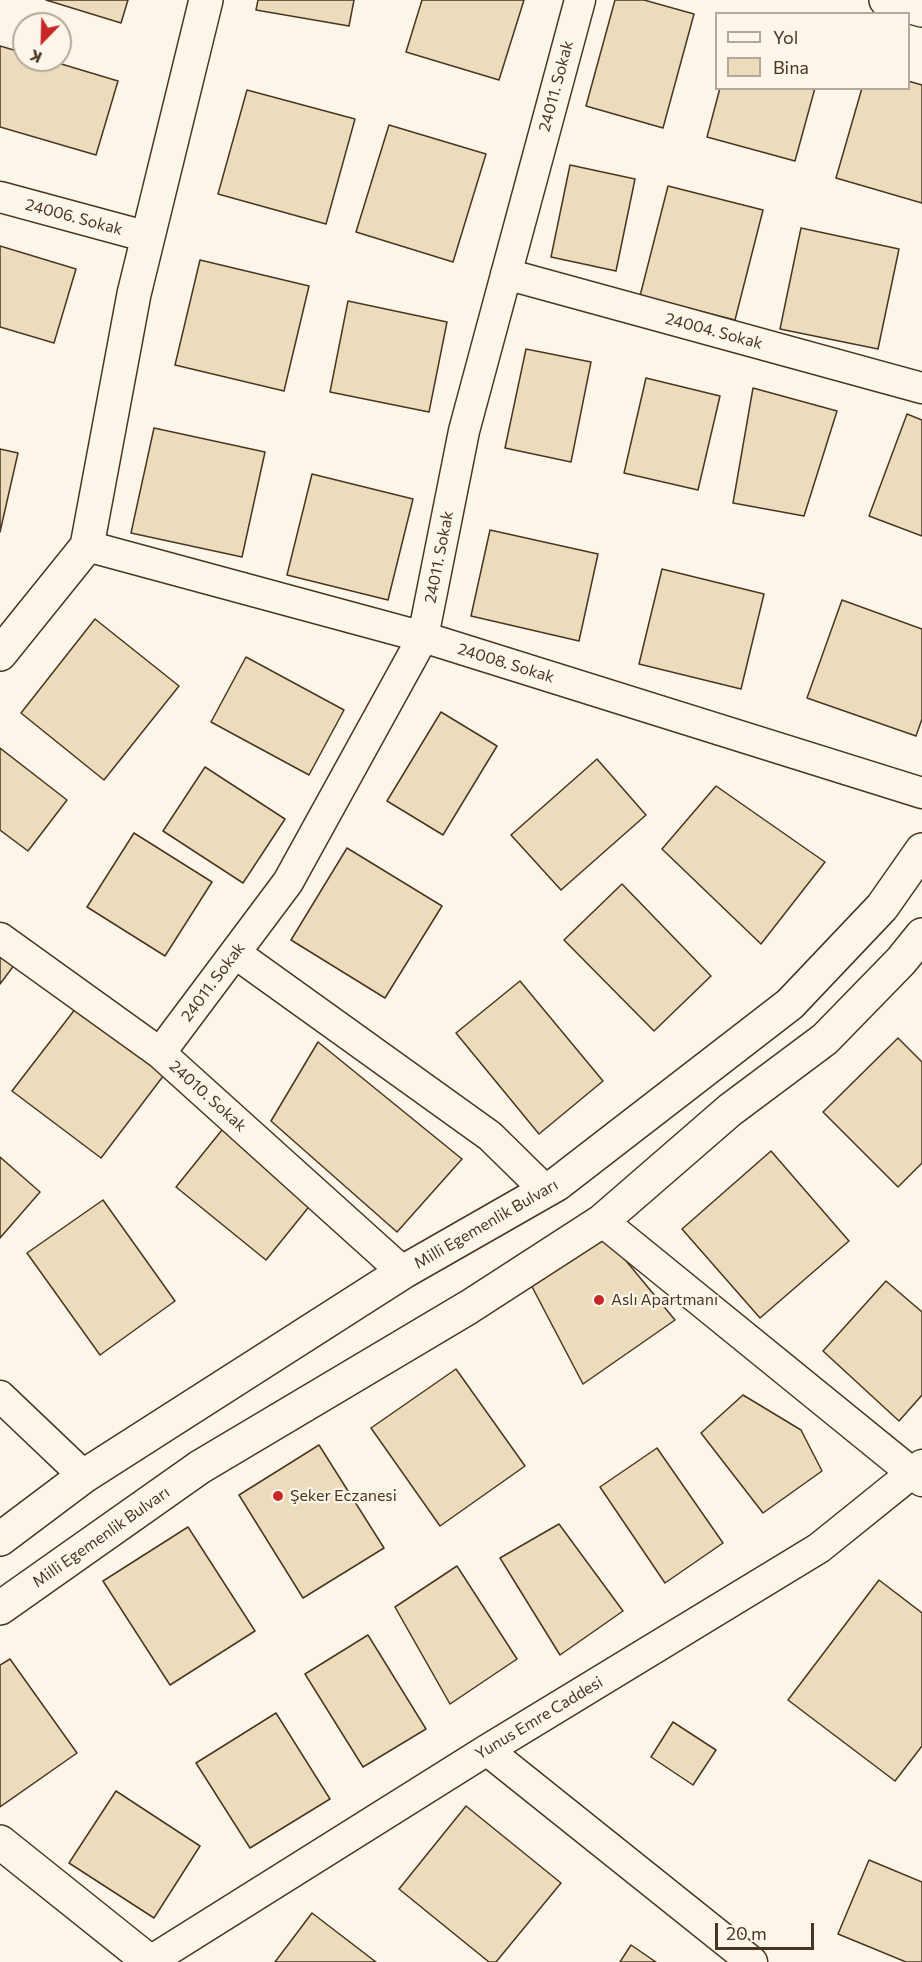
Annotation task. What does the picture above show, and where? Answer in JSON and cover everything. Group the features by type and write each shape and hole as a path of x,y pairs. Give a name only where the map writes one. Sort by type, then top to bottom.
{"main road":[{"path":"0,654 87,546 132,306 206,0"},
{"path":"886,0 922,10"},
{"name":"Milli Egemenlik Bulvarı","path":"0,1539 84,1476 403,1272 557,1184 790,1004 882,907 922,850"},
{"name":"Milli Egemenlik Bulvarı","path":"0,1608 200,1467 469,1307 602,1221 730,1110 825,1039 901,961 922,934"},
{"path":"0,1842 150,1962"}],"street":[{"name":"24011. Sokak","path":"160,1053 288,882 423,637 464,431 579,0"},
{"name":"24006. Sokak","path":"0,197 148,237"},
{"name":"24004. Sokak","path":"506,274 922,388"},
{"name":"24008. Sokak","path":"87,546 423,637 922,793"},
{"name":"24010. Sokak","path":"0,938 160,1053 403,1272"},
{"path":"235,953 490,1136 546,1191"},
{"path":"602,1221 919,1473"},
{"path":"0,1396 84,1476"},
{"name":"Yunus Emre Caddesi","path":"150,1962 487,1750 819,1548 919,1473"},
{"path":"487,1750 752,1962"}],"building":[{"path":"46,0 128,0 121,23"},
{"path":"258,0 354,0 349,26 256,10"},
{"path":"422,0 524,0 499,80 406,52"},
{"path":"615,0 644,0 694,14 663,128 586,106"},
{"path":"0,46 12,50 12,72 72,72 72,67 118,81 96,155 0,127"},
{"path":"910,82 922,85 922,203 836,178 861,90 910,90"},
{"path":"247,90 355,119 326,224 218,194"},
{"path":"719,90 814,90 795,161 707,137"},
{"path":"389,125 486,154 453,262 356,232"},
{"path":"570,165 635,179 616,271 551,257"},
{"path":"668,186 763,210 735,320 640,296"},
{"path":"801,228 899,249 878,349 780,329"},
{"path":"0,246 76,269 54,343 0,327"},
{"path":"200,260 309,286 284,391 175,365"},
{"path":"348,301 447,322 429,412 330,392"},
{"path":"526,349 591,362 571,462 505,448"},
{"path":"646,378 720,396 698,490 624,473"},
{"path":"753,388 837,411 804,516 733,503"},
{"path":"907,414 922,420 922,536 869,516"},
{"path":"154,428 265,452 242,557 131,533"},
{"path":"0,449 18,453 0,532"},
{"path":"312,474 413,499 388,600 287,575"},
{"path":"490,530 598,554 579,641 471,616"},
{"path":"662,569 764,594 741,689 639,664"},
{"path":"842,600 922,629 922,719 916,736 807,698"},
{"path":"95,619 179,686 104,780 21,713"},
{"path":"246,657 344,710 309,775 211,722"},
{"path":"441,712 497,746 443,835 387,801"},
{"path":"0,748 67,800 28,851 0,830"},
{"path":"597,759 646,815 561,890 511,835"},
{"path":"205,767 285,819 243,883 163,831"},
{"path":"716,786 825,862 761,944 662,849"},
{"path":"134,833 212,882 165,956 87,907"},
{"path":"347,848 442,906 385,998 291,940"},
{"path":"622,884 711,976 654,1031 564,940"},
{"path":"0,947 18,960 0,984"},
{"path":"520,981 603,1081 539,1134 456,1033"},
{"path":"76,1008 164,1075 101,1158 12,1091"},
{"path":"898,1038 922,1062 922,1163 898,1187 823,1112"},
{"path":"318,1042 462,1159 397,1232 271,1121"},
{"path":"226,1125 316,1198 266,1260 176,1187"},
{"path":"771,1151 849,1241 760,1318 682,1229"},
{"path":"0,1157 40,1192 0,1238"},
{"path":"103,1200 175,1301 100,1355 27,1253"},
{"name":"Aslı Apartmanı","path":"603,1233 675,1320 583,1384 529,1281"},
{"path":"886,1281 922,1312 922,1395 899,1421 823,1351"},
{"path":"456,1369 525,1466 440,1526 371,1428"},
{"path":"743,1395 801,1430 822,1471 763,1513 701,1433"},
{"path":"319,1445 384,1548 303,1598 239,1495"},
{"path":"657,1448 723,1543 665,1583 600,1487"},
{"path":"559,1524 623,1611 560,1655 500,1558"},
{"path":"188,1527 255,1631 170,1685 103,1581"},
{"path":"457,1566 517,1659 450,1704 395,1607"},
{"path":"879,1580 922,1613 922,1746 895,1781 788,1700"},
{"path":"368,1635 426,1729 363,1767 305,1674"},
{"path":"10,1659 77,1753 0,1807 0,1665"},
{"path":"276,1713 330,1799 250,1848 196,1763"},
{"path":"673,1722 716,1750 693,1785 651,1757"},
{"path":"116,1791 200,1846 154,1918 69,1863"},
{"path":"466,1806 561,1883 496,1962 489,1962 399,1889"},
{"path":"869,1860 922,1882 922,1962 906,1962 838,1934"},
{"path":"312,1913 376,1962 275,1962"},
{"path":"631,1945 656,1962 620,1962"}],"place":[{"name":"Aslı Apartmanı","path":"599,1300"},
{"name":"Şeker Eczanesi","path":"278,1496"}]}
